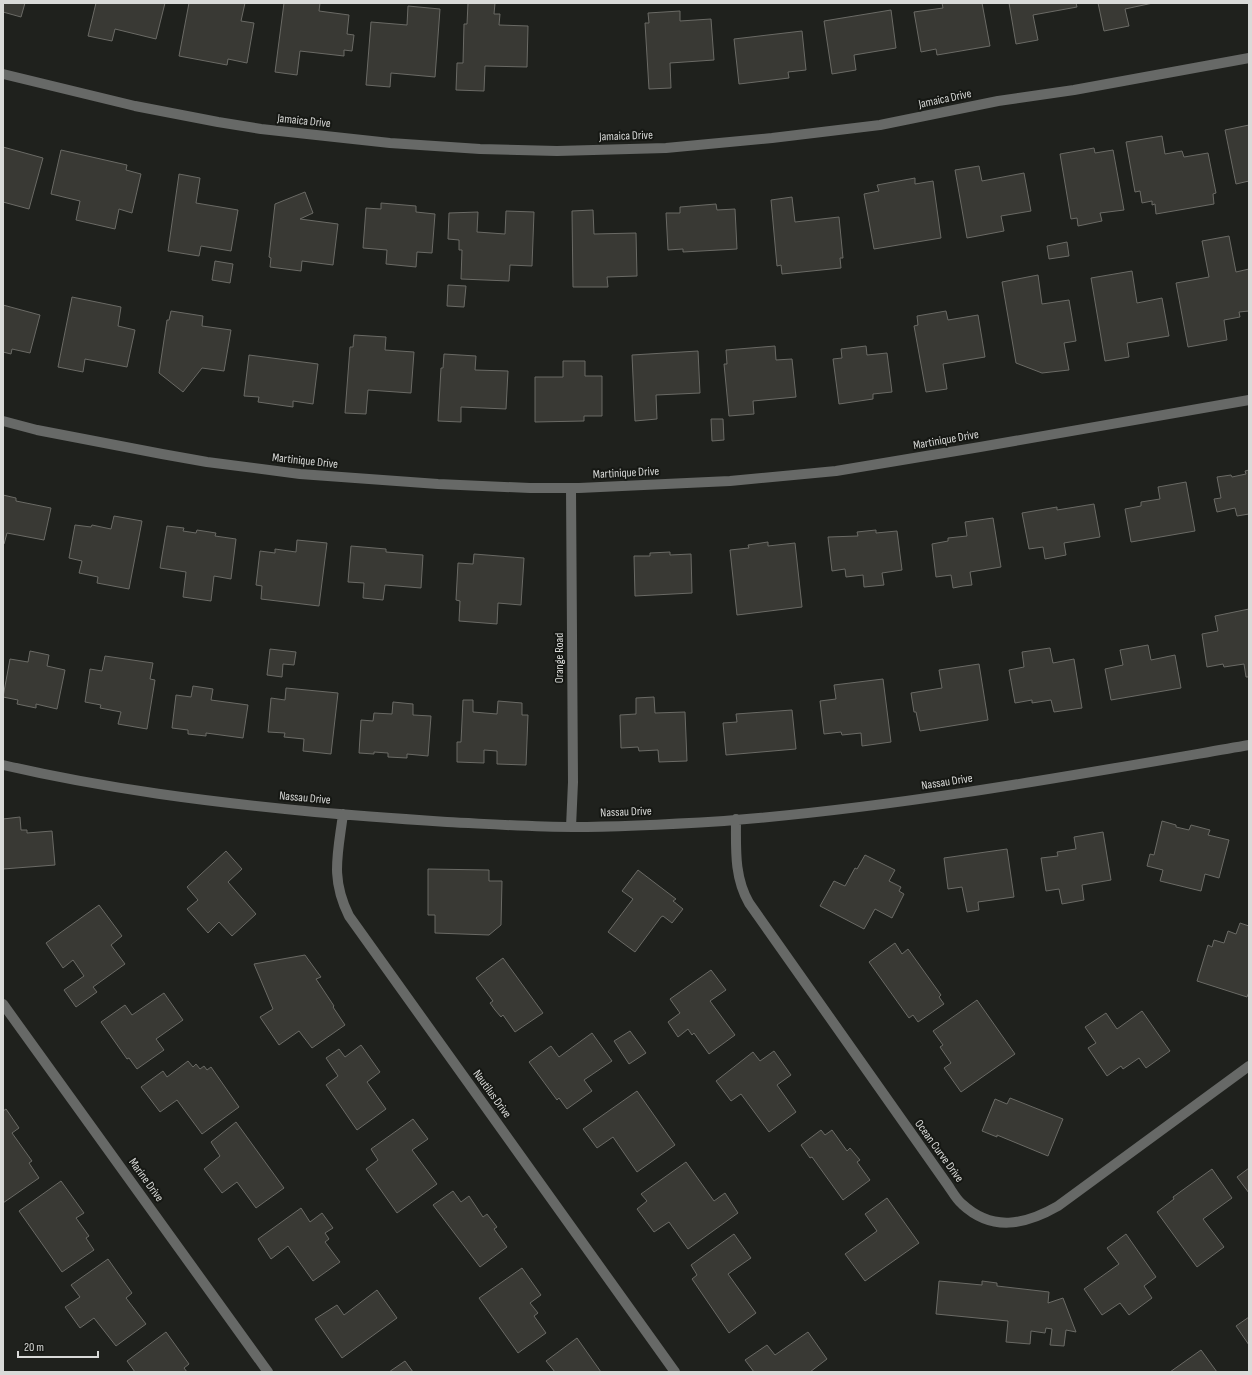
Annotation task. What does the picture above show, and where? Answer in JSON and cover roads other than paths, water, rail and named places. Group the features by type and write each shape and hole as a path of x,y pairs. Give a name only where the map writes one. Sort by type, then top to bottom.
{"street":[{"name":"Jamaica Drive","path":"3,74 135,106 268,130 390,143 480,149 557,150 666,148 772,138 880,125 998,101 1074,90 1249,58"},
{"name":"Martinique Drive","path":"3,422 207,462 300,474 453,485 571,488 722,481 836,471 1249,400"},
{"name":"Orange Road","path":"571,488 573,782 571,827"},
{"name":"Nassau Drive","path":"3,765 56,778 156,794 343,814 500,825 571,827 622,826 736,819 843,809 900,802 1249,745"},
{"name":"Nautilus Drive","path":"343,814 336,876 340,896 349,916 675,1372"},
{"name":"Ocean Curve Drive","path":"736,819 736,868 740,884 749,903 947,1184 962,1204 975,1214 985,1219 998,1223 1015,1222 1031,1219 1046,1213 1058,1206 1249,1066"},
{"name":"Marine Drive","path":"3,1004 268,1372"}]}
